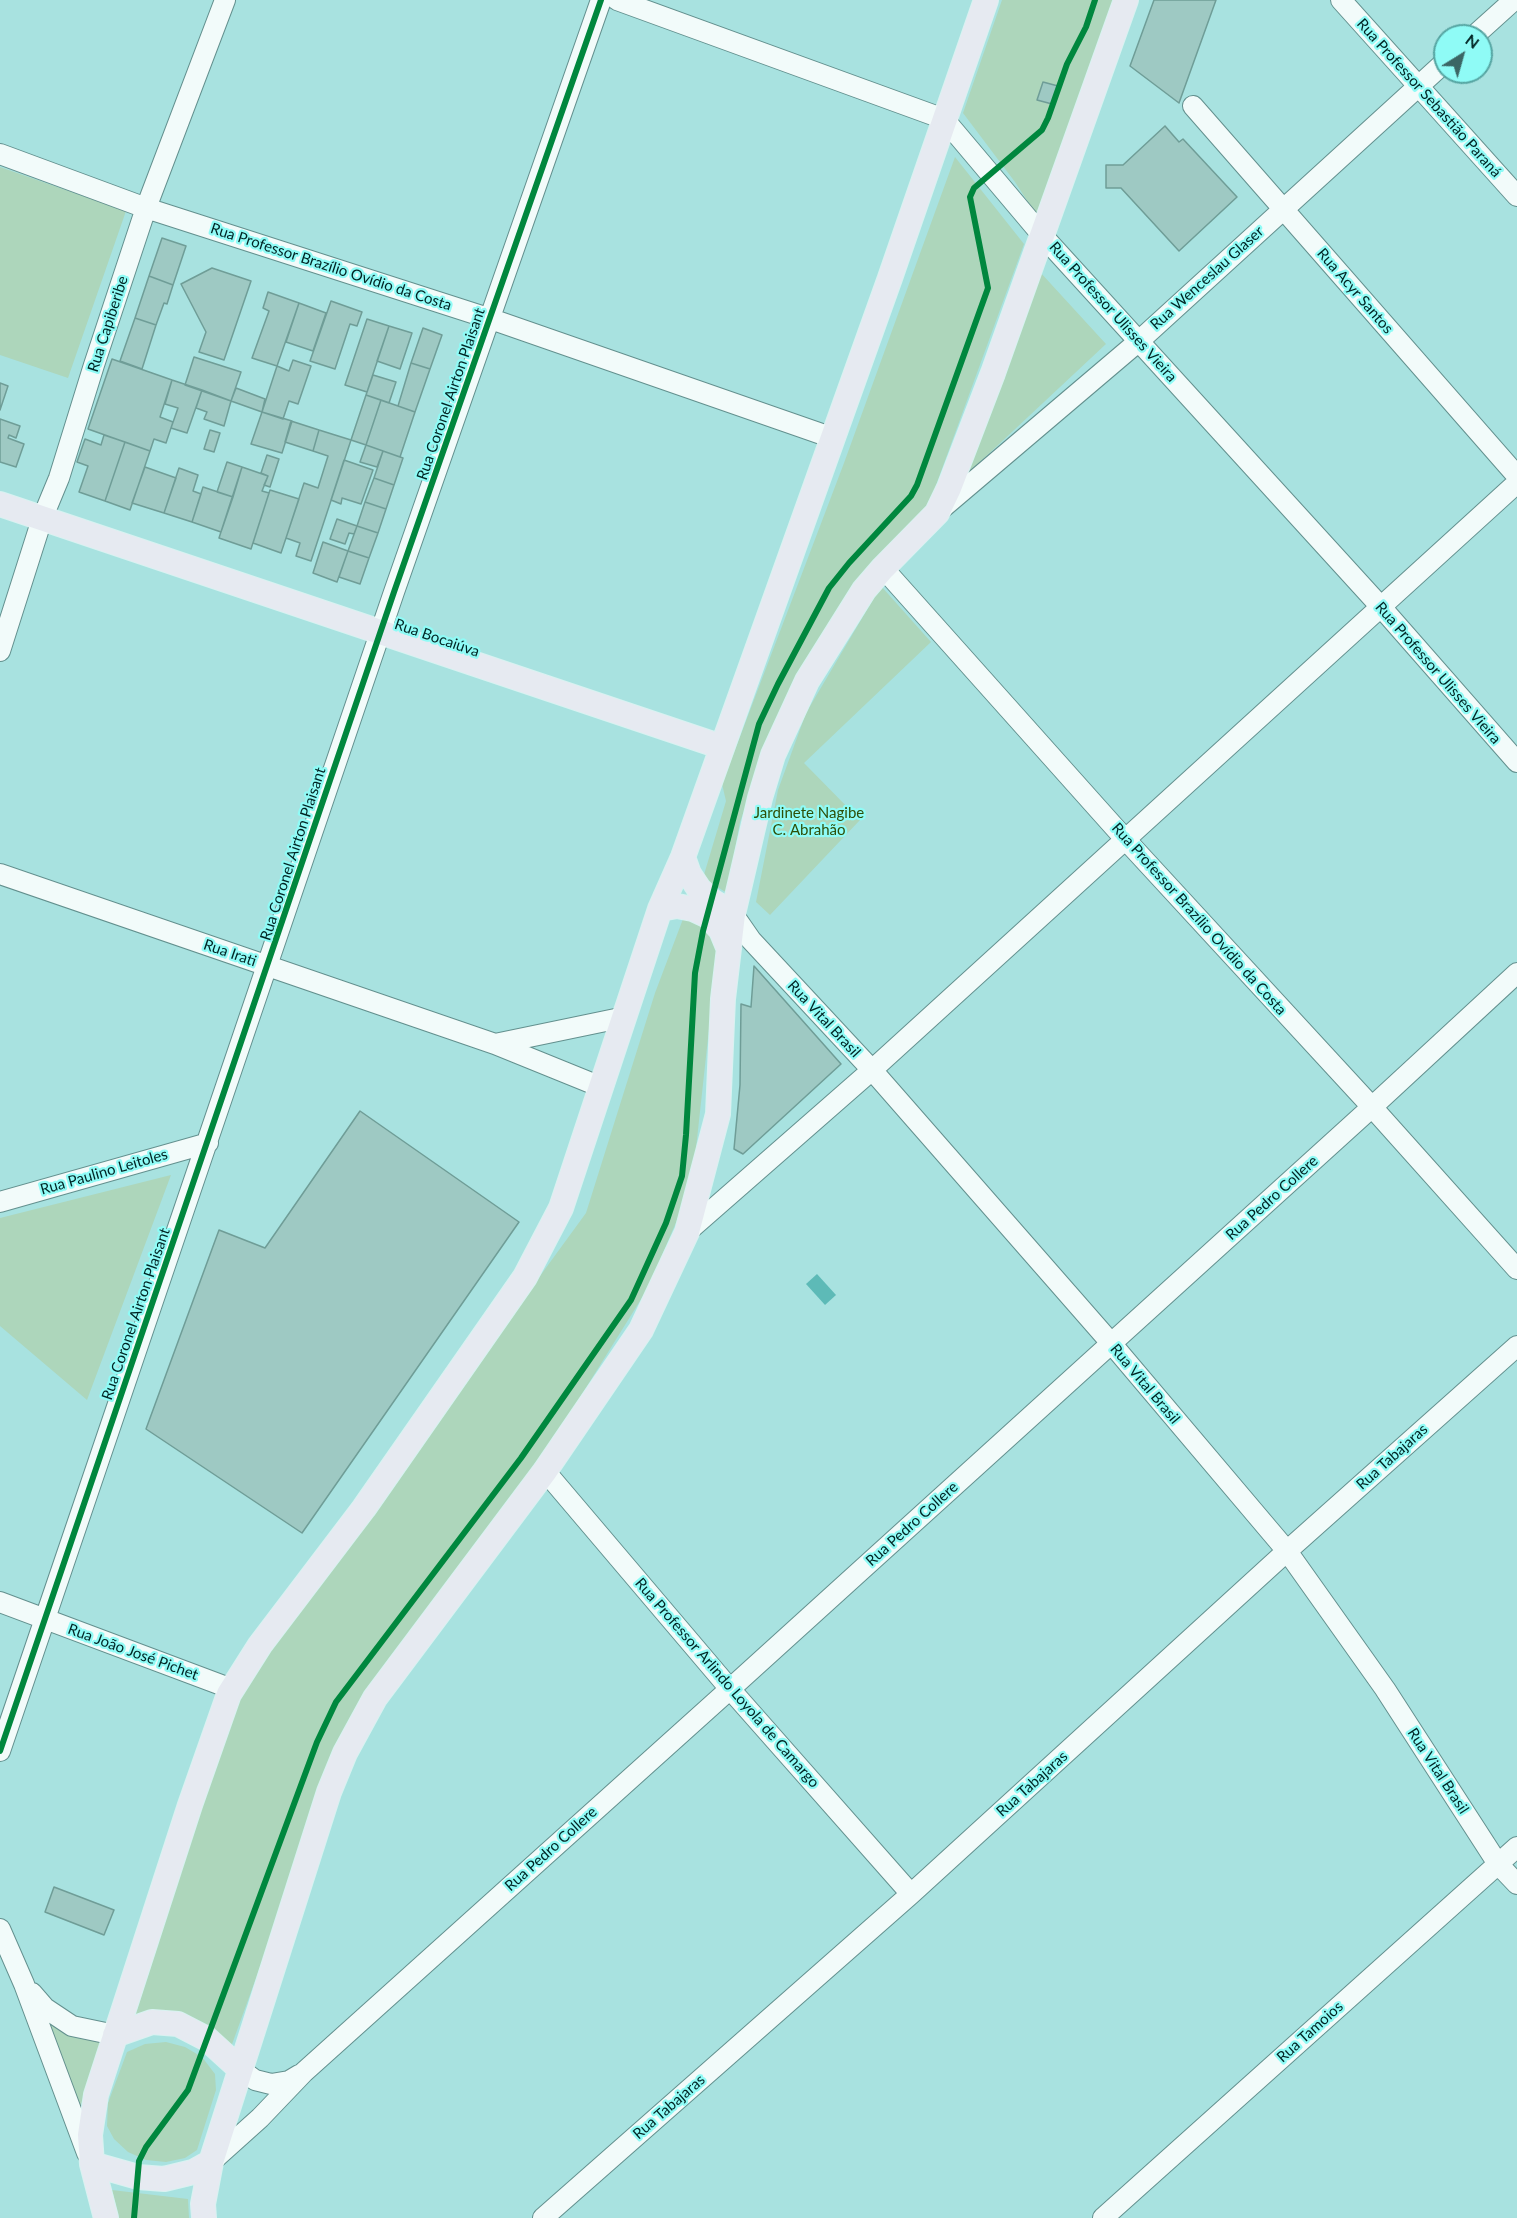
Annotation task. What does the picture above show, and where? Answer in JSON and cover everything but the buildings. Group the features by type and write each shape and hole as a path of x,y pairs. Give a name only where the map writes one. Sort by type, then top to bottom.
{"main road":[{"path":"106,2218 92,2164 90,2135 96,2095 190,1805 232,1689 260,1645 364,1508 525,1277 561,1208 660,909 683,857 891,278 986,0"},
{"path":"204,2218 203,2204 211,2162 329,1792 345,1753 375,1698 545,1471 641,1330 687,1232 718,1114 723,999 733,914 760,798 773,755 807,681 864,590 882,568 937,513 949,488 993,373 1126,0"},
{"name":"Rua Bocaiúva","path":"0,504 722,747"},
{"path":"683,857 689,874 699,889 733,914"},
{"path":"660,909 677,906 693,909 708,916 721,930 728,947"},
{"path":"115,2035 152,2022 178,2024 207,2039 240,2069"},
{"path":"92,2164 138,2177 164,2179 185,2175 211,2162"}],"street":[{"name":"Rua Capiberibe","path":"0,651 42,519 59,478 146,208 225,0"},
{"name":"Rua Coronel Airton Plaisant","path":"0,1751 380,632 601,0"},
{"name":"Rua Professor Ulisses Vieira","path":"617,0 944,119 1041,234 1381,607 1517,762"},
{"name":"Rua Professor Sebastião Paraná","path":"1341,0 1517,196"},
{"path":"1487,24 1514,0"},
{"name":"Rua Wenceslau Glaser","path":"937,513 1139,341 1433,73"},
{"name":"Rua Acyr Santos","path":"1193,106 1517,476"},
{"name":"Rua Professor Brazílio Ovídio da Costa","path":"0,154 146,208 491,319 833,438"},
{"path":"687,1232 872,1070 1517,483"},
{"name":"Rua Professor Brazílio Ovídio da Costa","path":"882,568 1125,839 1372,1107 1517,1269"},
{"name":"Rua Irati","path":"0,874 495,1044 601,1087"},
{"name":"Rua Vital Brasil","path":"733,914 751,940 872,1070 1111,1343 1287,1551 1385,1689 1498,1864 1517,1884"},
{"name":"Rua Pedro Collere","path":"211,2162 260,2118 304,2072 730,1689 1517,973"},
{"path":"495,1044 625,1017"},
{"name":"Rua Paulino Leitoles","path":"0,1202 208,1143"},
{"name":"Rua Tabajaras","path":"543,2218 911,1894 1287,1551 1517,1346"},
{"name":"Rua Professor Arlindo Loyola de Camargo","path":"545,1471 730,1689 911,1894"},
{"name":"Rua João José Pichet","path":"0,1602 232,1689"},
{"name":"Rua Tamoios","path":"1103,2218 1517,1847"},
{"path":"0,1929 24,1984 92,2164"},
{"path":"24,1984 45,2008 72,2025 115,2035"},
{"name":"Rua Pedro Collere","path":"240,2069 255,2080 272,2084 289,2081 304,2072"}],"green space":[{"path":"1002,0 1120,0 1041,222 1015,182 963,113"},
{"path":"955,157 1024,244 927,510 779,714 740,822 727,893 703,878 726,801 722,784 844,463"},
{"path":"0,167 126,211 68,378 0,355"},
{"path":"1040,272 1106,344 966,475"},
{"name":"Jardinete Nagibe C. Abrahão","path":"881,586 931,642 804,763 860,820 770,915 756,902 778,790 806,713"},
{"path":"686,911 719,937 692,1185 648,1288 528,1481 349,1722 231,2047 134,2019 234,1707 262,1657 586,1213 655,993"},
{"path":"171,1175 87,1400 0,1326 0,1218"},
{"path":"42,2014 101,2042 79,2111"},
{"path":"166,2042 185,2047 202,2057 215,2074 216,2090 197,2150 185,2158 166,2162 146,2160 128,2152 114,2139 107,2126 108,2103 127,2052 145,2044"},
{"path":"112,2190 188,2199 189,2218 119,2218"}],"water":[{"path":"817,1274 836,1295 825,1305 806,1284"}],"cycle path":[{"path":"0,1751 394,592 601,0"},
{"path":"134,2218 139,2161 146,2147 188,2090 317,1742 336,1702 521,1458 631,1300 666,1223 682,1176 695,973 703,931 759,724 829,588 911,496 917,485 988,288 970,197 974,188 1042,130 1067,64 1086,27 1095,0"}]}
